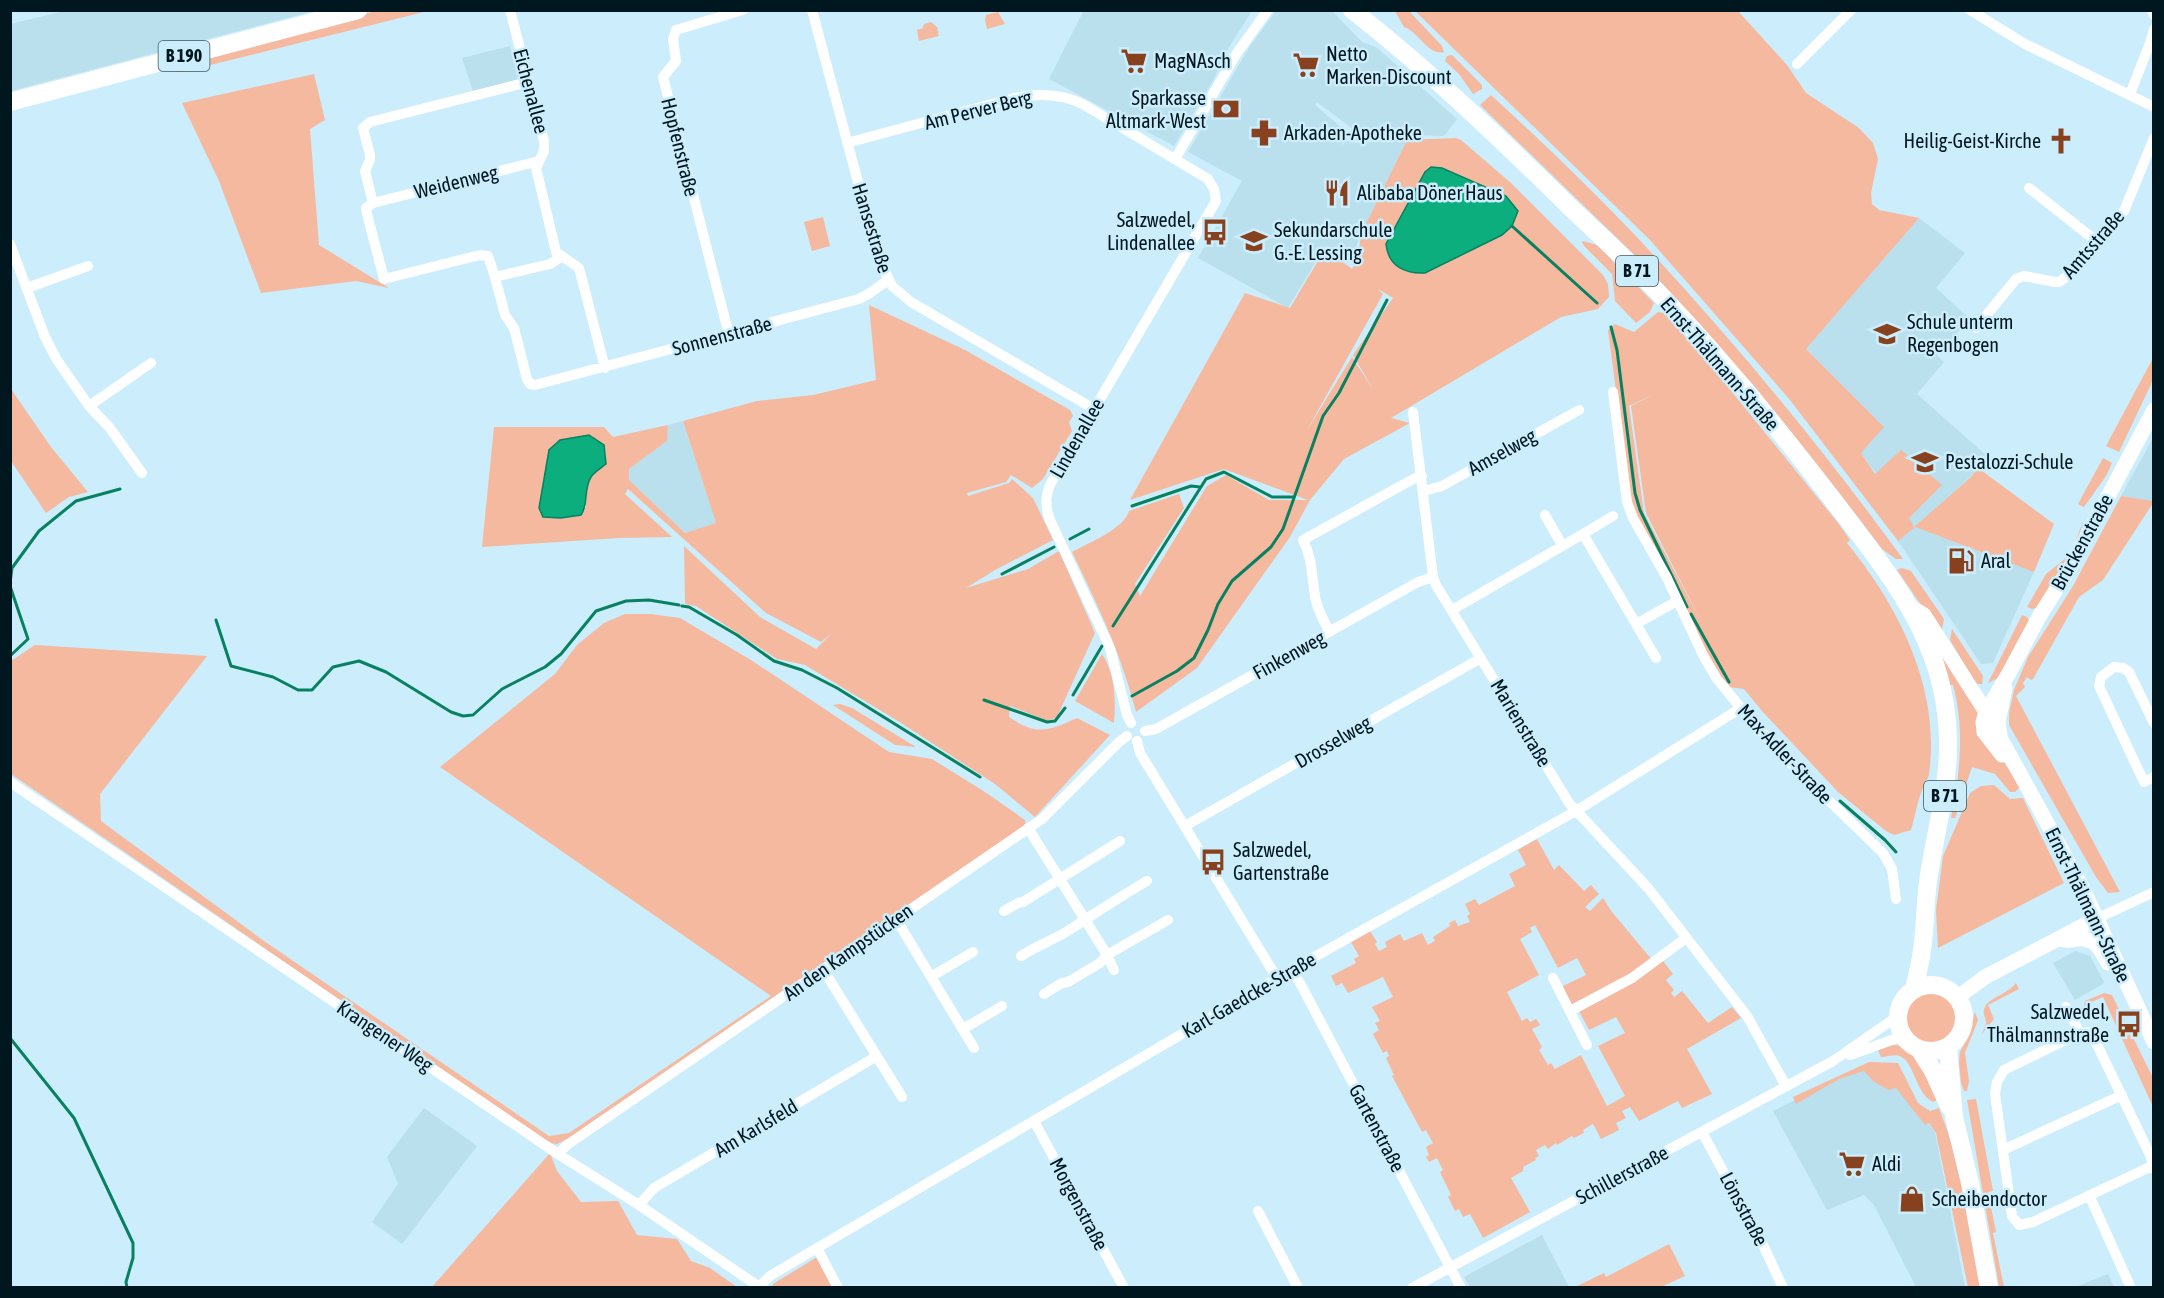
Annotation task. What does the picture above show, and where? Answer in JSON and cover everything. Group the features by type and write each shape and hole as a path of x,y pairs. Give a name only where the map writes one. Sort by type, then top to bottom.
{"main road":[{"name":"Ernst-Thälmann-Straße","path":"1352,10 1486,128 1652,287 1721,362 1789,444 1850,522 1909,606 1924,615 1987,710 2017,770 2082,887 2154,1042"},
{"name":"B 190","path":"10,102 353,11"},
{"name":"Brückenstraße","path":"1987,710 2036,622 2071,566 2154,410"},
{"name":"B 71","path":"1898,1016 1903,1001 1914,990 1923,943 1925,901 1930,869 1948,777 1948,730 1944,698 1928,643 1909,606"},
{"name":"Brückenstraße","path":"2000,737 1998,722 2009,673"},
{"path":"1967,681 1976,687 1993,687 1999,685 2009,673"},
{"name":"Ernst-Thälmann-Straße","path":"1987,710 1983,722 1984,732 2002,756 2017,770"},
{"path":"1919,1049 1934,1051 1948,1047 1959,1036 1964,1023 1964,1008 1958,998 1985,977 2096,919"},
{"path":"2058,938 2069,942 2080,939 2094,942 2112,971 2122,975"},
{"name":"B 71","path":"1923,943 1930,965 1941,986 1958,998"},
{"path":"1914,990 1928,985 1941,986"},
{"path":"1898,1016 1903,1036 1919,1049 1932,1069 1954,1117"},
{"path":"1948,1047 1954,1117 1970,1183 1989,1287"}],"street":[{"name":"Eichenallee","path":"510,10 544,141 544,151 536,168 556,252 579,268 605,368"},
{"name":"Hopfenstraße","path":"729,335 663,77 676,61 673,39 676,30 743,10"},
{"name":"Hansestraße","path":"812,10 878,257 888,280 911,302 1094,409"},
{"path":"1175,159 1237,53 1268,10"},
{"path":"1797,64 1851,10"},
{"path":"1970,10 2043,53 2154,107"},
{"path":"2152,10 2154,15"},
{"path":"2130,94 2154,29"},
{"path":"528,82 370,122 363,128 370,155 365,171 373,203 366,208 367,214 384,279 484,254 488,256 495,278 550,264 561,257"},
{"name":"Am Perver Berg","path":"847,143 1014,98 1041,94 1077,101 1208,179 1214,189 1216,201"},
{"name":"Amtsstraße","path":"1976,328 2016,279 2024,276 2059,282 2066,276 2095,240 2124,211 2154,138"},
{"name":"Weidenweg","path":"373,203 539,160"},
{"path":"2029,188 2095,240"},
{"name":"Lindenallee","path":"1131,723 1110,648 1050,520 1046,495 1216,201"},
{"path":"10,244 49,345 89,406 109,427 142,473"},
{"path":"27,288 88,266"},
{"name":"Sonnenstraße","path":"495,278 505,315 514,328 527,379 530,384 535,385 859,299 888,280"},
{"path":"89,406 151,363"},
{"name":"Max-Adler-Straße","path":"1613,392 1627,502 1640,533 1709,666 1741,708 1791,764 1882,853 1892,869 1896,898"},
{"name":"Amselweg","path":"1424,491 1442,486 1579,410"},
{"name":"Marienstraße","path":"1413,412 1433,577 1576,811 1644,883 1747,1016 1786,1086"},
{"path":"1330,632 1316,602 1312,565 1303,540 1422,476"},
{"path":"1545,515 1562,546"},
{"path":"1452,610 1613,516"},
{"path":"1583,534 1656,658"},
{"name":"Finkenweg","path":"1145,731 1156,729 1418,582 1433,577"},
{"path":"1636,624 1677,601"},
{"name":"Drosselweg","path":"1185,826 1481,657"},
{"path":"2154,723 2129,672 2114,667 2100,677 2099,686 2144,782 2154,777"},
{"name":"Karl-Gaedcke-Straße","path":"761,1287 770,1276 817,1248 1291,969 1576,811 1741,708"},
{"path":"1145,731 1141,723 1131,723 1126,729 1277,978"},
{"name":"An den Kampstücken","path":"558,1154 567,1145 1049,813 1119,742 1144,736 1145,731"},
{"name":"Krangener Weg","path":"10,782 558,1154 761,1287"},
{"path":"1028,828 1114,970"},
{"path":"1004,911 1023,902 1120,841"},
{"path":"1021,956 1041,943 1048,943 1147,880"},
{"path":"2096,919 2154,892"},
{"path":"896,919 974,1048"},
{"path":"1044,994 1092,968 1107,955 1168,920"},
{"path":"1570,1011 1632,978 1686,938"},
{"path":"932,976 973,952"},
{"path":"823,969 902,1097"},
{"name":"Gartenstraße","path":"1291,969 1461,1287"},
{"path":"1553,978 1587,1045"},
{"path":"963,1029 1002,1006"},
{"path":"2066,1007 2080,1033"},
{"name":"Schillerstraße","path":"1412,1287 1833,1061 1898,1016"},
{"path":"2091,1032 2122,1095 2153,1166 2033,1222 2019,1224 2012,1216 1995,1094 1997,1082 2004,1070 2080,1033 2091,1032"},
{"name":"Schillerstraße","path":"1833,1061 1903,1036"},
{"name":"Am Karlsfeld","path":"639,1205 654,1188 878,1056"},
{"path":"2003,1150 2122,1095"},
{"name":"Morgenstraße","path":"1034,1121 1124,1287"},
{"name":"Lönsstraße","path":"1702,1132 1766,1249 1783,1287"},
{"path":"2089,1195 2131,1287"},
{"path":"1258,1211 1298,1287"},
{"path":"817,1248 838,1287"}],"shaded area":[{"path":"1084,10 1252,11 1224,55 1214,79 1174,146 1049,79"},
{"path":"64,11 314,11 11,91 11,24"},
{"path":"376,11 428,11 182,72 177,72 167,66"},
{"path":"1276,11 1332,11 1362,42 1376,47 1457,119 1444,136 1359,134 1317,102 1315,105 1348,133 1341,147 1346,141 1357,143 1407,140 1361,234 1351,260 1325,246 1288,308 1198,258 1242,181 1188,152 1250,46"},
{"path":"1395,11 1409,11 1442,46 1444,52 1428,47 1404,27"},
{"path":"1415,11 1738,11 1787,65 1806,93 1859,128 1873,143 1878,159 1871,193 1872,204 1879,210 1919,218 1806,349 1884,427 1861,453 1875,474 1901,450 1942,485 1909,518 1914,527 1971,477 1978,468 2054,524 2034,572 1915,527 1898,541 1790,400 1650,240"},
{"path":"998,12 1005,24 987,29 986,15"},
{"path":"931,22 937,27 939,36 919,41 917,30"},
{"path":"510,46 519,79 473,91 462,58"},
{"path":"1452,55 1482,85 1482,89 1473,94 1459,74 1445,61 1447,56"},
{"path":"314,74 325,120 310,129 319,245 389,288 356,281 261,293 219,181 182,103"},
{"path":"1491,95 1617,216 1705,312 1807,433 1903,559 1896,559 1882,549 1756,388 1649,269 1480,105"},
{"path":"1456,138 1461,140 1511,183 1603,275 1608,284 1609,297 1598,309 1561,317 1391,418 1410,423 1344,459 1310,500 1290,537 1197,668 1136,712 1116,650 1072,552 1113,530 1126,518 1129,511 1179,494 1184,508 1135,584 1140,596 1207,486 1226,475 1269,500 1308,500 1224,469 1130,500 1245,293 1290,308 1325,249 1352,269 1358,259 1361,234 1407,140","holes":["1378,289 1393,298 1353,355 1374,391 1352,357 1306,432 1383,294"]},
{"path":"1431,167 1442,168 1506,196 1518,211 1512,226 1502,235 1425,273 1411,272 1394,263 1387,252 1386,244 1425,172"},
{"path":"823,217 830,246 812,251 804,222"},
{"path":"1919,218 1965,253 1936,288 1970,319 1937,355 1944,362 1917,394 1988,457 1971,476 1915,527 2034,572 1993,663 1981,664 1898,541 1914,527 1861,453 1883,427 1806,349"},
{"path":"1583,241 1597,245 1654,303 1650,312 1636,323 1615,301 1612,274 1584,246"},
{"path":"869,305 965,350 1070,410 1073,416 1069,422 1072,431 1043,479 1032,488 1011,475 1006,482 967,493 968,496 1009,483 1012,479 1033,498 1053,540 966,588 1028,569 1059,551 1095,633 1057,717 1048,721 1010,706 1009,717 1027,727 1043,730 1077,718 1110,735 1035,817 995,784 898,721 805,665 777,659 696,606 685,604 684,546 760,617 816,649 832,633 821,642 766,613 628,489 625,494 672,537 482,547 494,427 604,427 613,437 668,425 667,441 629,469 629,480 685,533 716,523 683,421 757,401 813,395 876,380","holes":["549,450 591,476 586,490 586,508 539,508"]},
{"path":"1658,312 1664,313 1711,366 1838,523 1850,540 1847,543 1866,568 1899,622 1922,680 1929,711 1931,742 1929,774 1920,795 1911,830 1894,835 1886,831 1838,792 1744,689 1728,687 1702,647 1631,505 1608,330 1615,324 1634,332","holes":["1655,394 1631,406 1646,513 1703,625 1644,513 1629,406"]},
{"path":"2153,358 2153,380 2119,452 2106,446"},
{"path":"11,389 51,447 88,492 69,497 46,513 11,461"},
{"path":"683,421 716,523 685,533 629,480 629,469 667,441 668,425"},
{"path":"589,435 604,445 606,464 591,477 581,515 561,518 543,517 539,508 549,450 560,440"},
{"path":"2153,438 2153,501 2121,496"},
{"path":"2103,458 2112,463 2106,476 2084,507 2078,504"},
{"path":"2121,496 2153,501 2153,503 2103,580 2079,597 2033,679 2027,677 2023,683 2025,687 2016,696 2120,892 2108,893 2096,877 2009,725 2009,713 2014,690 2028,657 2073,586"},
{"path":"2083,521 2076,548 2040,607 2032,609 2027,607 2046,574 2071,554"},
{"path":"1902,568 1911,571 1944,619 1942,629 1939,631 1897,570"},
{"path":"625,614 651,614 680,618 751,660 889,752 932,759 1025,820 1026,826 573,1136 557,1144 548,1143 11,774 11,661 35,645 207,656 100,794 101,821 264,941 549,1136 569,1133 771,996 440,767 555,674 577,645 604,623"},
{"path":"2022,615 2029,621 1998,678 1988,683"},
{"path":"1952,629 1983,676 1982,684 1976,684 1950,640"},
{"path":"1936,645 1982,711 1992,750 2004,762 2020,787 2015,792 2010,792 1995,774 1972,767 1955,818 1951,818 1959,768 1959,718 1953,685 1949,685"},
{"path":"1102,654 1110,670 1114,687 1114,723 1075,701"},
{"path":"840,704 852,708 916,747 895,745 833,705"},
{"path":"1994,785 2010,799 2023,798 2064,883 1938,948 1936,910 1943,856 1970,793 1981,786"},
{"path":"1537,839 1554,870 1559,865 1584,891 1591,885 1599,894 1585,907 1590,911 1603,898 1653,961 1660,957 1673,974 1666,980 1674,990 1671,993 1674,997 1682,991 1708,1023 1732,1007 1741,1018 1687,1049 1712,1094 1682,1108 1678,1101 1639,1121 1630,1107 1622,1111 1626,1118 1616,1123 1619,1130 1601,1139 1593,1124 1583,1130 1584,1133 1574,1138 1572,1136 1548,1149 1545,1145 1536,1150 1539,1156 1535,1158 1536,1160 1523,1167 1523,1171 1511,1178 1530,1212 1483,1238 1470,1214 1463,1217 1459,1209 1455,1211 1448,1197 1451,1195 1440,1172 1443,1170 1437,1158 1429,1162 1426,1157 1429,1155 1426,1147 1433,1143 1426,1130 1422,1132 1392,1076 1394,1075 1386,1058 1389,1056 1387,1051 1383,1053 1373,1034 1379,1030 1375,1023 1380,1021 1372,1007 1393,997 1383,977 1348,993 1342,983 1336,986 1331,976 1356,963 1354,959 1359,956 1351,942 1370,931 1377,942 1375,944 1379,951 1387,947 1385,942 1400,934 1404,941 1422,933 1428,945 1435,941 1433,937 1450,926 1449,923 1455,920 1458,926 1470,922 1467,916 1470,914 1465,904 1475,899 1479,905 1515,886 1509,874 1526,865 1518,850","holes":["1535,925 1558,968 1577,958 1586,975 1561,987 1573,1008 1577,1007 1589,1030 1616,1017 1625,1033 1598,1046 1625,1096 1607,1106 1581,1055 1555,1069 1551,1063 1548,1065 1539,1050 1542,1047 1532,1029 1540,1025 1536,1019 1530,1022 1527,1018 1522,1021 1507,992 1539,975 1520,939 1532,932 1530,928"]},
{"path":"2075,951 2090,956 2104,982 2075,1000 2053,963"},
{"path":"2016,983 2019,989 1988,1005 1994,1019 1981,1035 1986,1023 1984,1013 1987,1004"},
{"path":"1931,993 1940,995 1951,1004 1956,1018 1954,1027 1945,1038 1931,1043 1922,1041 1911,1032 1906,1018 1908,1009 1917,998"},
{"path":"2104,993 2112,995 2153,1078 2153,1107 2103,997 2089,1003 2092,1010 2088,1012 2084,1005 2085,1001"},
{"path":"1975,1012 1978,1020 1965,1053 1969,1081 1967,1091 1964,1091 1961,1083 1960,1052 1968,1037"},
{"path":"1891,1045 1901,1046 1916,1056 1922,1064 1937,1100 1933,1102 1927,1098 1909,1065 1900,1056 1881,1057 1878,1050"},
{"path":"1869,1062 1898,1063 1918,1103 1930,1111 1939,1108 1960,1174 1982,1287 1968,1287 1936,1133 1929,1123 1925,1125 1896,1088 1888,1090 1873,1081 1864,1071 1839,1079 1796,1104 1793,1097"},
{"path":"1867,1064 1901,1087 1935,1132 1965,1287 1916,1287 1874,1205 1864,1195 1827,1210 1773,1111"},
{"path":"1976,1099 1993,1191 1988,1192 1996,1232 1993,1233 2004,1287 1999,1287 1967,1100"},
{"path":"424,1108 477,1146 402,1244 372,1222 398,1184 387,1157"},
{"path":"550,1153 557,1171 581,1202 618,1201 637,1235 677,1239 691,1261 710,1268 737,1287 431,1288"},
{"path":"1542,1235 1569,1287 1470,1287 1464,1277"},
{"path":"1669,1244 1685,1276 1661,1287 1575,1287 1604,1273 1606,1277"},
{"path":"817,1257 833,1288 772,1288 773,1284"},
{"path":"2108,1274 2114,1287 2075,1287"}],"waterway":[{"path":"1512,226 1597,303"},
{"path":"1132,696 1177,671 1194,658 1218,604 1232,581 1271,547 1283,529 1323,416 1339,393 1387,300"},
{"path":"1611,327 1617,350 1635,493 1640,510 1687,607"},
{"path":"1113,626 1206,479 1224,472 1272,497 1293,497"},
{"path":"1132,506 1191,486 1200,487"},
{"path":"10,583 12,568 39,531 76,501 120,489"},
{"path":"1070,539 1089,529"},
{"path":"1002,574 1054,547"},
{"path":"10,586 28,639 10,656"},
{"path":"216,620 231,666 273,677 298,690 312,690 333,667 359,661 386,672 451,712 463,716 473,715 502,689 545,667 561,654 596,611 626,601 649,600 679,605"},
{"path":"682,606 689,607 737,635 774,661 802,670 837,688 980,777"},
{"path":"1691,614 1729,682"},
{"path":"1073,695 1102,646"},
{"path":"984,700 1047,722 1055,721 1065,708"},
{"path":"1840,801 1896,852"},
{"path":"10,1038 74,1118 133,1243 133,1258 126,1282 127,1288"}],"place":[{"name":"MagNAsch","path":"1134,61"},
{"name":"Netto Marken-Discount","path":"1306,65"},
{"name":"Sparkasse Altmark-West","path":"1226,109"},
{"name":"Arkaden-Apotheke","path":"1264,133"},
{"name":"Heilig-Geist-Kirche","path":"2061,141"},
{"name":"Alibaba Döner Haus","path":"1337,193"},
{"name":"Salzwedel, Lindenallee","path":"1215,232"},
{"name":"Sekundarschule G.-E. Lessing","path":"1254,241"},
{"name":"Schule unterm Regenbogen","path":"1887,334"},
{"name":"Pestalozzi-Schule","path":"1925,462"},
{"name":"Aral","path":"1961,561"},
{"name":"Salzwedel, Gartenstraße","path":"1213,862"},
{"name":"Salzwedel, Thälmannstraße","path":"2129,1024"},
{"name":"Aldi","path":"1852,1164"},
{"name":"Scheibendoctor","path":"1912,1199"}]}
